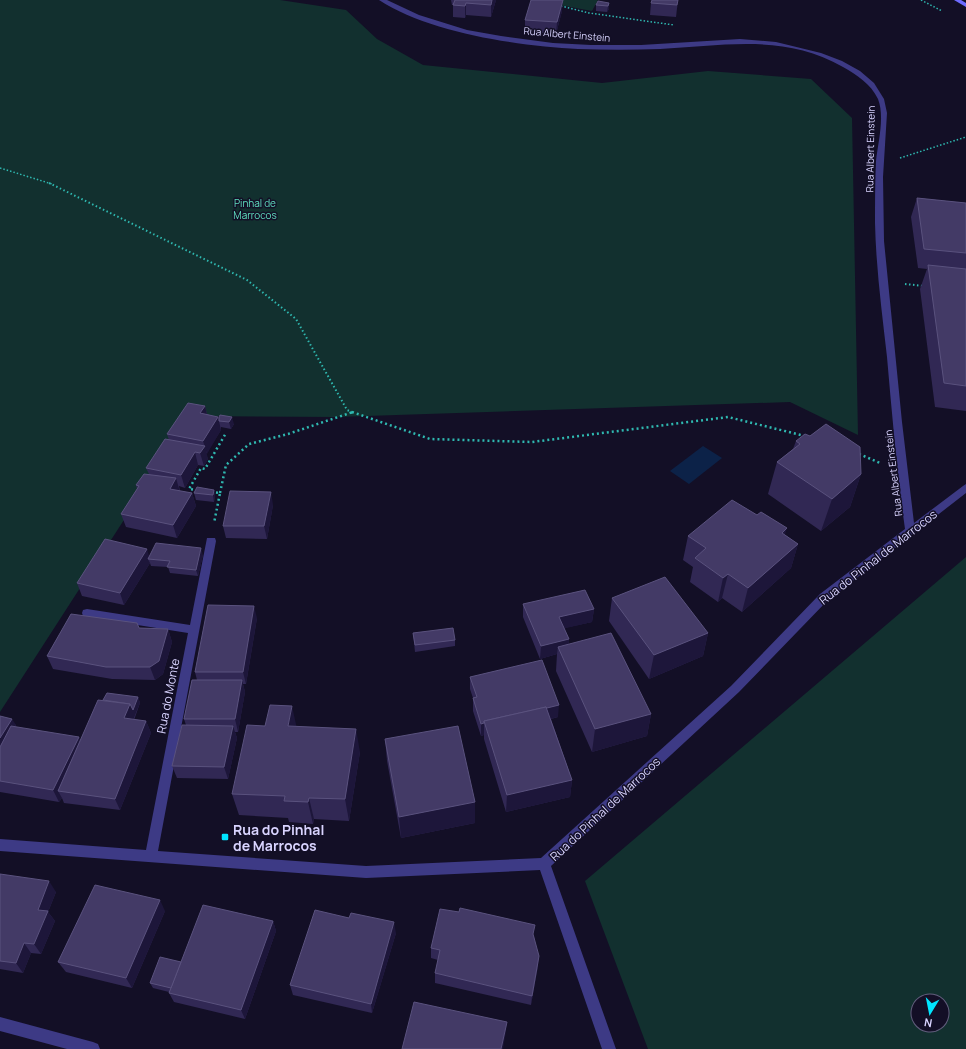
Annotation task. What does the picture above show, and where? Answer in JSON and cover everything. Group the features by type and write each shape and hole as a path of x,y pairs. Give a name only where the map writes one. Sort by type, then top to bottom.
{"street":[{"name":"Rua Albert Einstein","path":"382,0 418,16 451,26 509,39 553,45 626,48 741,41 782,45 818,54 854,70 875,89 881,99 883,110 879,224 883,282 902,473 910,530"},
{"path":"957,0 966,5"},
{"name":"Rua do Pinhal de Marrocos","path":"0,845 366,872 544,864 734,689 824,597 966,488"},
{"name":"Rua do Monte","path":"151,856 211,541"},
{"path":"87,613 194,630"},
{"path":"544,864 610,1049"},
{"path":"0,1024 93,1049"}],"path":[{"path":"561,6 589,13 674,25"},
{"path":"880,165 966,137"},
{"path":"0,168 51,184 247,280 296,319 347,410 430,439 532,442 728,416 809,437"},
{"path":"883,282 928,286"},
{"path":"211,541 226,464 249,444 288,434 354,412"},
{"path":"220,493 189,489 201,468 205,469 226,432"},
{"path":"852,450 902,473"}],"green space":[{"name":"Pinhal de Marrocos","path":"0,0 280,0 346,10 377,39 423,65 602,83 708,71 811,79 852,118 858,435 790,402 336,417 191,416 0,712"},
{"path":"544,0 598,0 592,11 559,5"},
{"path":"966,557 966,1049 648,1049 585,881"}],"water":[{"path":"703,446 722,458 689,484 670,471"}],"building":[{"path":"455,0 492,0 491,5 466,3 465,6 453,5"},
{"path":"531,0 563,0 557,22 525,20"},
{"path":"652,0 678,0 677,5 651,3"},
{"path":"598,1 609,3 608,6 596,5"},
{"path":"917,198 966,203 966,253 924,249"},
{"path":"928,265 966,269 966,386 944,383"},
{"path":"188,403 205,406 200,413 218,417 203,441 167,434"},
{"path":"220,415 232,417 229,422 219,421"},
{"path":"826,424 860,447 861,474 832,499 777,462 800,444 796,441 805,434 810,436"},
{"path":"165,439 205,446 200,453 195,452 181,475 146,468"},
{"path":"144,474 176,478 170,489 192,493 173,525 121,514 139,486 136,485"},
{"path":"197,487 214,490 213,495 194,493"},
{"path":"230,491 271,492 264,526 223,526"},
{"path":"732,500 757,515 761,512 787,528 782,533 798,544 748,588 728,574 723,578 695,558 706,548 688,536"},
{"path":"105,539 147,549 120,593 77,583"},
{"path":"156,543 201,548 196,570 167,567 170,561 148,559"},
{"path":"665,577 708,633 654,655 612,598"},
{"path":"585,590 594,609 559,617 569,639 541,646 523,604"},
{"path":"208,605 254,606 243,672 195,672"},
{"path":"71,614 137,623 139,628 168,629 159,661 150,667 106,667 47,656"},
{"path":"453,628 455,640 415,645 413,633"},
{"path":"611,633 651,714 595,729 558,647"},
{"path":"542,660 559,705 484,721 484,723 481,724 473,698 477,697 470,677"},
{"path":"192,680 242,680 235,719 184,719"},
{"path":"107,693 138,697 133,710 130,704 103,700"},
{"path":"98,700 130,704 124,718 146,721 115,799 58,791"},
{"path":"270,705 292,706 288,726 356,729 345,799 309,798 308,802 284,801 285,796 232,794 247,725 265,726"},
{"path":"546,707 572,780 507,795 484,721"},
{"path":"0,716 12,719 0,738"},
{"path":"182,725 233,726 224,767 172,766"},
{"path":"11,726 79,737 53,790 0,781 0,747"},
{"path":"458,726 475,802 399,817 385,739"},
{"path":"0,874 49,881 38,910 48,911 34,944 24,943 16,963 0,961"},
{"path":"95,885 160,900 126,978 58,962"},
{"path":"203,905 273,921 241,1010 169,993"},
{"path":"460,908 535,925 533,934 539,956 532,996 435,973 440,950 431,948 440,909 459,912"},
{"path":"315,910 349,918 351,913 394,922 371,1004 290,985"},
{"path":"160,957 181,962 171,988 150,983"},
{"path":"414,1002 507,1022 501,1049 402,1049"}],"place":[{"name":"Rua do Pinhal de Marrocos","path":"225,837"}]}
